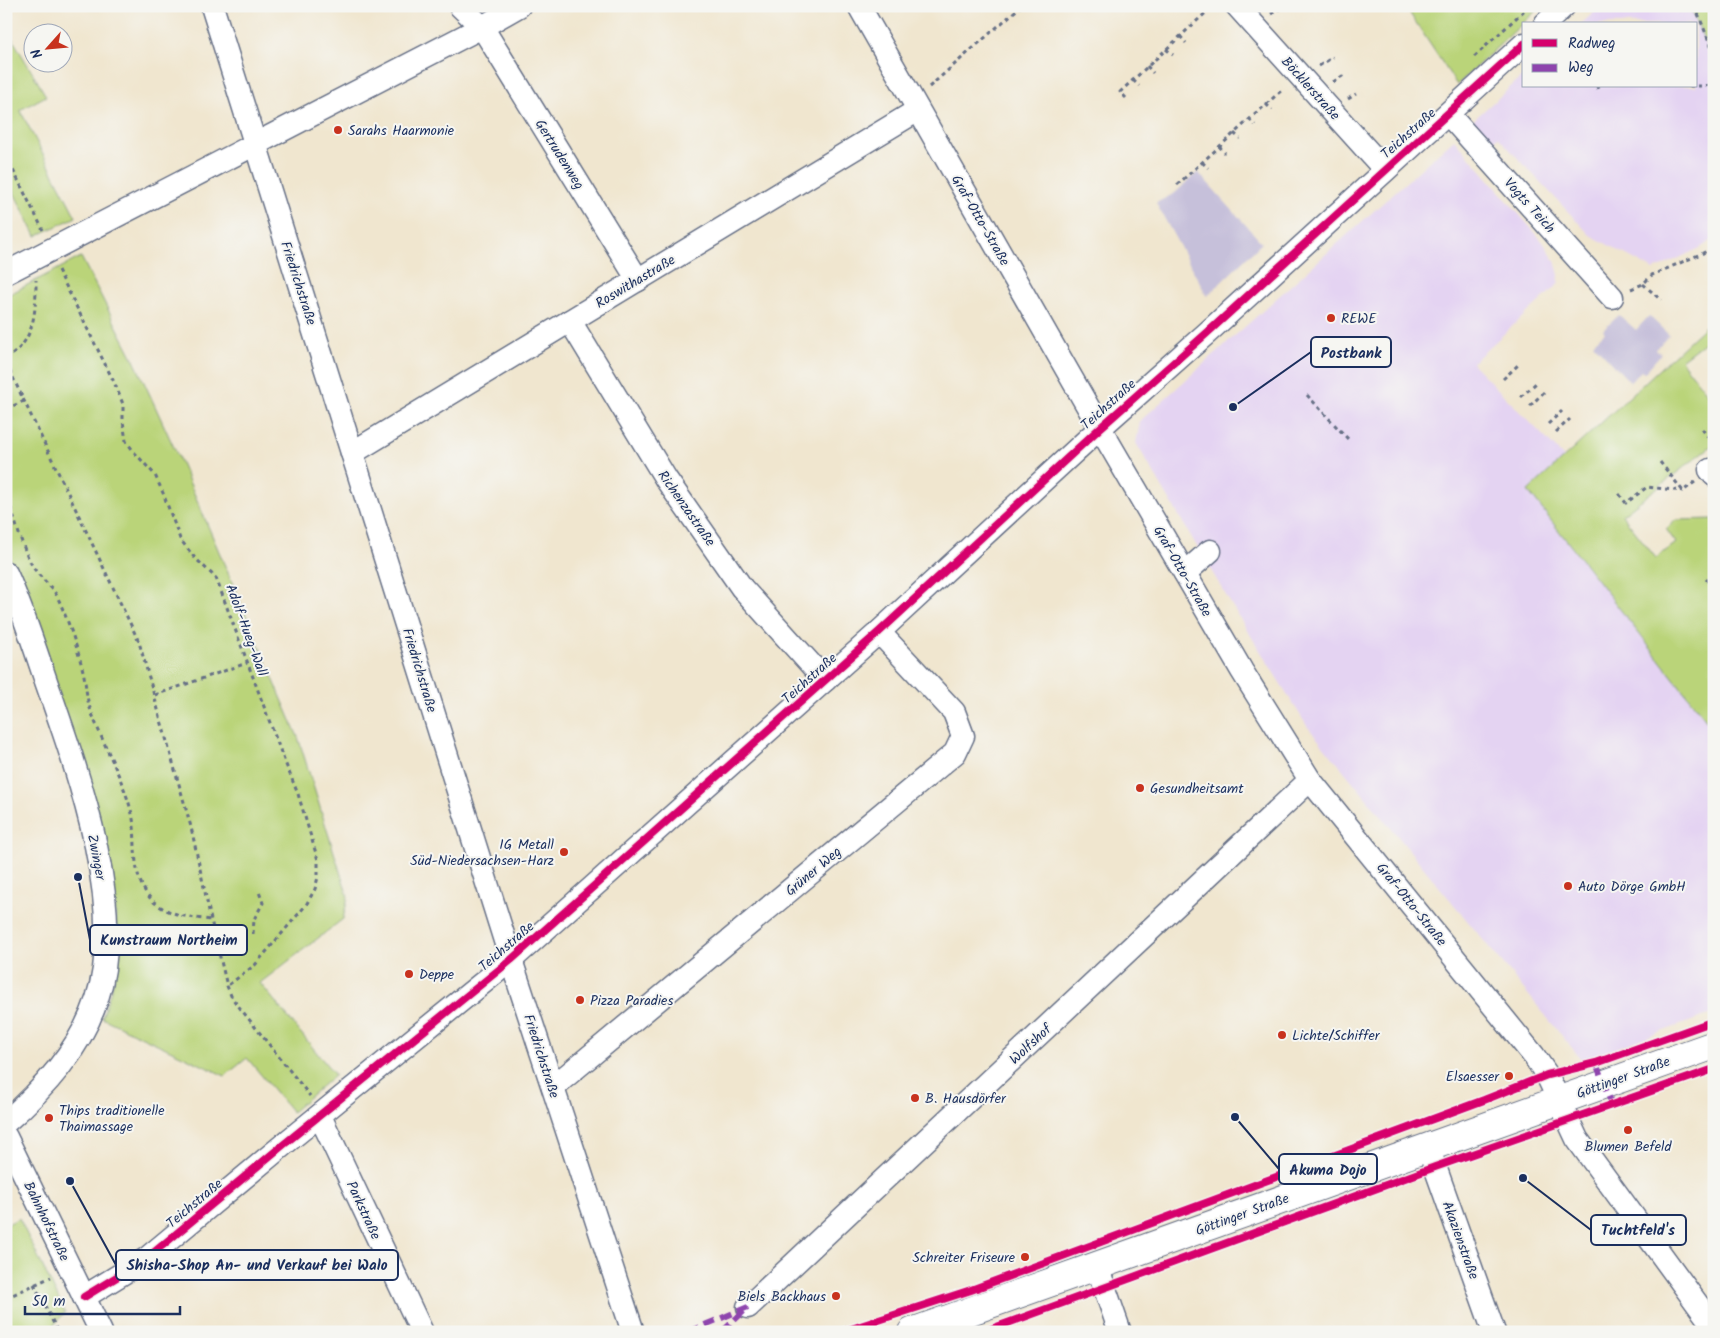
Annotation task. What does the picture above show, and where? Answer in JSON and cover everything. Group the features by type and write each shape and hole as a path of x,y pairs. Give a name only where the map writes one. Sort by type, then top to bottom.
{"main road":[{"name":"Göttinger Straße","path":"912,1332 1714,1045"}],"street":[{"name":"Friedrichstraße","path":"212,6 511,960 634,1331"},
{"name":"Gertrudenweg","path":"460,6 482,27 638,280"},
{"path":"6,273 43,256 519,6"},
{"name":"Graf-Otto-Straße","path":"859,6 1100,428 1248,680 1310,780 1528,1048 1547,1075 1577,1139 1714,1327"},
{"name":"Böcklerstraße","path":"1237,6 1386,170"},
{"path":"1548,22 1564,6"},
{"name":"Teichstraße","path":"84,1297 146,1259 511,960 879,632 1100,428 1522,46"},
{"name":"Roswithastraße","path":"352,453 638,280 915,104"},
{"name":"Vogts Teich","path":"1448,114 1612,297"},
{"name":"Richenzastraße","path":"570,321 666,479 742,588 825,680"},
{"path":"1185,573 1210,551"},
{"name":"Zwinger","path":"6,573 28,627 87,809 103,888 107,932 103,979 88,1023 71,1052 46,1083 6,1122"},
{"name":"Grüner Weg","path":"553,1087 955,753 963,736 954,712 879,632"},
{"name":"Wolfshof","path":"748,1307 1310,780"},
{"name":"Parkstraße","path":"320,1116 422,1332"},
{"name":"Bahnhofstraße","path":"6,1136 84,1297 97,1330"},
{"name":"Akazienstraße","path":"1428,1147 1494,1332"},
{"path":"1097,1266 1120,1332"}],"path":[{"path":"915,104 933,84 1021,6"},
{"path":"1126,98 1120,92 1213,6"},
{"path":"1695,6 1714,54"},
{"path":"1180,36 1186,43"},
{"path":"1166,49 1172,56"},
{"path":"1147,66 1154,73"},
{"path":"1177,185 1299,74"},
{"path":"1132,80 1139,86"},
{"path":"1698,86 1714,84"},
{"path":"1266,104 1272,110"},
{"path":"1250,119 1255,125"},
{"path":"1234,133 1240,139"},
{"path":"1219,146 1225,153"},
{"path":"6,156 45,234 32,326 22,345 6,362 139,642 191,827 227,986 232,998 310,1094 320,1116"},
{"path":"1202,162 1208,168"},
{"path":"1612,297 1643,284 1652,275 1704,253 1714,246"},
{"path":"1643,284 1661,300"},
{"path":"1504,379 1518,365"},
{"path":"1522,397 1536,383"},
{"path":"1530,406 1544,392"},
{"path":"1306,395 1349,440"},
{"path":"6,409 24,401"},
{"path":"1548,424 1562,411"},
{"path":"1556,432 1570,419"},
{"path":"1702,429 1714,445"},
{"path":"1660,462 1683,491"},
{"path":"1619,494 1626,503 1647,487 1683,491 1712,473"},
{"path":"6,492 28,558 40,577 56,594 69,626 83,671 89,707 117,770 132,814 135,832 136,864 141,884 147,895 166,911 181,916 211,920"},
{"path":"1706,579 1714,588"},
{"path":"155,695 247,663"},
{"path":"253,934 254,919 263,903 259,892"},
{"path":"6,1298 69,1268"},
{"path":"34,1284 58,1332"}],"shaded area":[{"path":"1601,6 1690,6 1697,22 1583,22"},
{"path":"1698,25 1714,64 1714,239 1700,248 1654,270 1590,235 1498,137 1490,143 1471,122 1522,77 1522,88 1698,88"},
{"path":"1454,139 1543,242 1555,261 1559,275 1558,284 1472,363 1564,457 1528,491 1714,730 1714,1013 1582,1060 1307,726 1231,604 1136,443 1140,421"},
{"path":"1198,172 1262,243 1207,296 1156,203 1175,193"},
{"path":"1619,315 1636,330 1649,316 1669,335 1656,349 1661,354 1644,373 1641,371 1630,382 1593,343 1605,332 1603,330"}],"green space":[{"path":"1405,6 1541,6 1522,22 1457,85"},
{"path":"1690,6 1714,6 1714,64 1698,22"},
{"path":"6,28 22,55 22,72 32,72 46,96 20,110 76,217 36,236 6,177"},
{"path":"81,257 133,358 182,465 298,737 348,897 343,919 260,983 335,1075 292,1112 247,1058 225,1076 102,1018 114,980 117,960 115,904 27,597 6,551 6,296"},
{"path":"1714,318 1714,335 1681,360 1714,402 1714,444 1622,515 1656,558 1676,543 1666,529 1676,520 1714,519 1714,730 1528,491"},
{"path":"19,1218 65,1312 52,1328 46,1332 6,1332 6,1225"}],"marked path":[{"path":"1596,1063 1612,1105"},
{"path":"688,1332 748,1307"},
{"path":"722,1332 744,1311"}],"cycle path":[{"path":"84,1297 146,1259 511,960 879,632 1100,428 1522,46"},
{"path":"842,1332 971,1290 1547,1075 1596,1063 1714,1021"},
{"path":"983,1332 1435,1167 1714,1069"}],"place":[{"name":"Sarahs Haarmonie","path":"338,130"},
{"name":"REWE","path":"1331,318"},
{"name":"Postbank","path":"1233,407"},
{"name":"Gesundheitsamt","path":"1140,788"},
{"name":"IG Metall Süd-Niedersachsen-Harz","path":"564,852"},
{"name":"Kunstraum Northeim","path":"78,877"},
{"name":"Auto Dörge GmbH","path":"1568,886"},
{"name":"Deppe","path":"409,974"},
{"name":"Pizza Paradies","path":"580,1000"},
{"name":"Lichte/Schiffer","path":"1282,1035"},
{"name":"Elsaesser","path":"1509,1076"},
{"name":"B. Hausdörfer","path":"915,1098"},
{"name":"Akuma Dojo","path":"1235,1117"},
{"name":"Thips traditionelle Thaimassage","path":"49,1118"},
{"name":"Blumen Befeld","path":"1628,1130"},
{"name":"Tuchtfeld's","path":"1523,1178"},
{"name":"Shisha-Shop An- und Verkauf bei Walo","path":"70,1181"},
{"name":"Schreiter Friseure","path":"1025,1257"},
{"name":"Biels Backhaus","path":"836,1296"}]}
